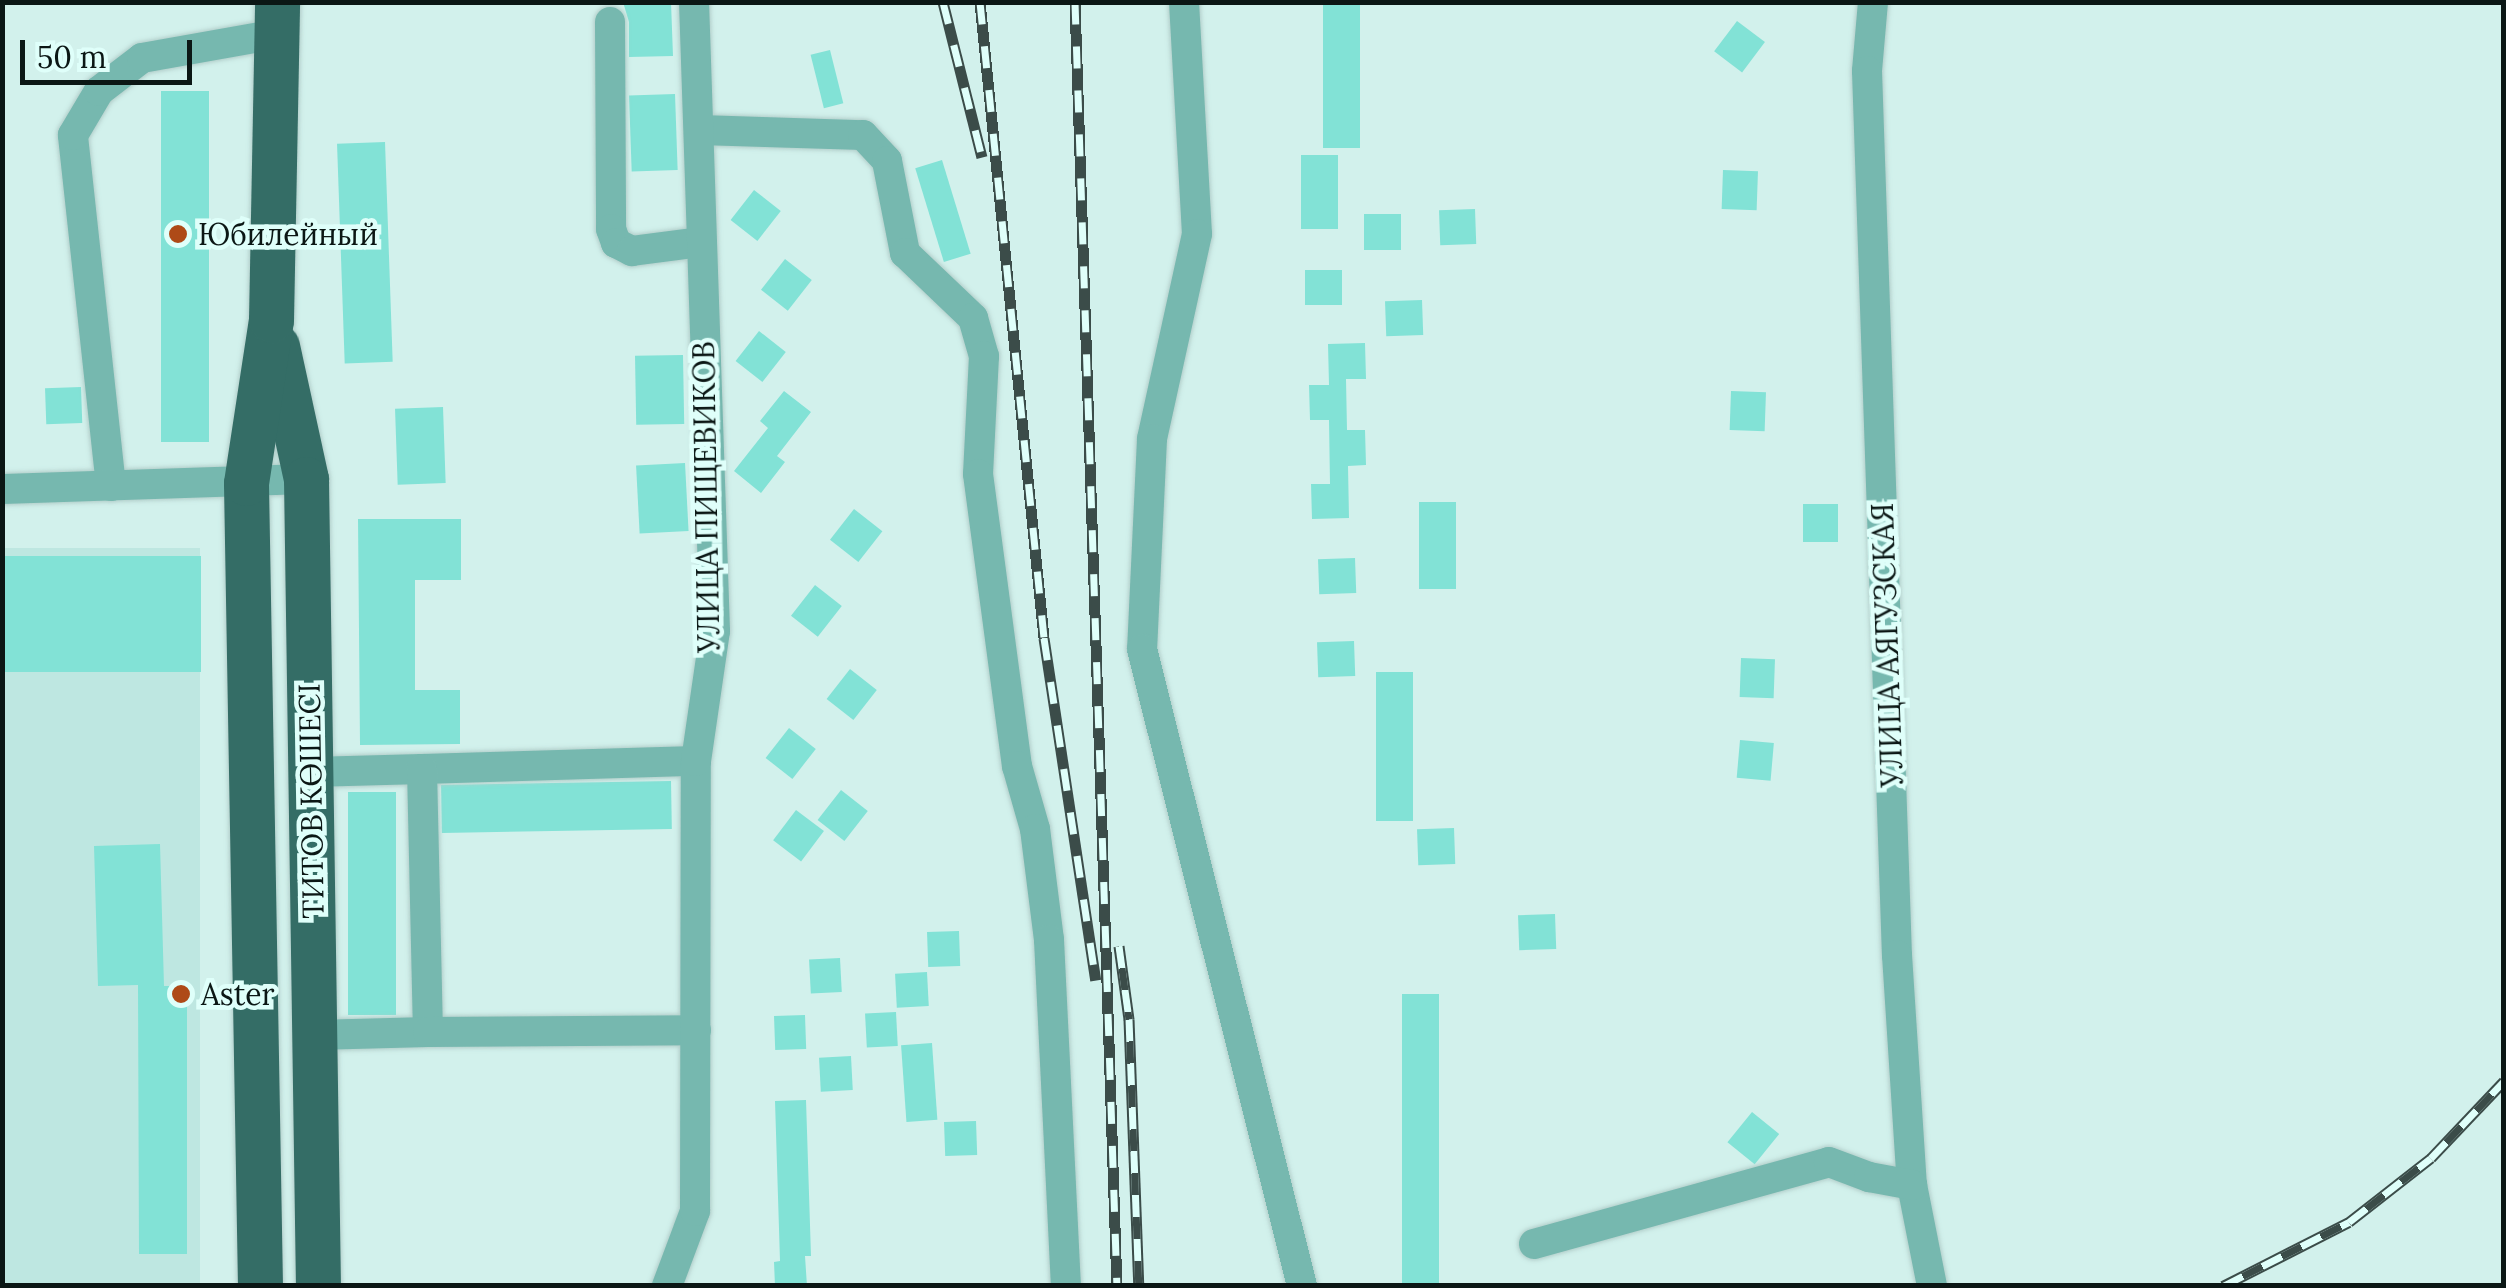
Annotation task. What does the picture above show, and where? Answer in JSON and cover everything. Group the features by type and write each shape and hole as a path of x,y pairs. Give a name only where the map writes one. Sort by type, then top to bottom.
{"highway":[{"name":"ТИТОВ КӨШЕСІ","path":"260,1286 246,482 271,320 277,18"},
{"name":"ТИТОВ КӨШЕСІ","path":"271,320 306,478 318,1286"}],"street":[{"name":"УЛИЦА ПИЩЕВИКОВ","path":"667,1286 695,1211 696,760 715,631 694,2"},
{"path":"1184,2 1197,234 1152,439 1142,649 1302,1286"},
{"name":"УЛИЦА АЯГУЗСКАЯ","path":"1873,2 1868,71 1897,955 1912,1184 1932,1286"},
{"path":"110,486 73,135 100,92 142,58 277,18"},
{"path":"610,22 611,229 616,242 632,251 700,242"},
{"path":"700,130 863,135 887,161 905,253 973,318 984,356 978,474 1017,766 1035,829 1049,940 1066,1286"},
{"path":"2,488 306,478"},
{"path":"311,772 696,760"},
{"path":"422,769 428,1032"},
{"path":"315,1035 696,1030"},
{"path":"1534,1244 1829,1162 1869,1177 1912,1184"}],"shaded area":[{"path":"3,548 200,548 200,1286 3,1286"}],"building":[{"path":"623,2 671,2 673,56 629,57 629,22"},
{"path":"1323,2 1360,2 1360,148 1323,148"},
{"path":"1737,21 1765,42 1742,72 1714,51"},
{"path":"830,50 843,103 824,108 811,55"},
{"path":"161,91 209,91 209,442 161,442"},
{"path":"675,94 678,170 632,172 629,96"},
{"path":"385,142 393,362 345,364 337,144"},
{"path":"1301,155 1338,155 1338,229 1301,229"},
{"path":"942,160 971,254 944,262 915,168"},
{"path":"1723,170 1758,171 1757,210 1722,209"},
{"path":"754,190 781,211 757,241 731,220"},
{"path":"1475,209 1476,244 1440,245 1439,210"},
{"path":"1364,214 1401,214 1401,250 1364,250"},
{"path":"785,259 812,280 788,311 761,290"},
{"path":"1305,270 1342,270 1342,305 1305,305"},
{"path":"1422,300 1423,335 1386,336 1385,301"},
{"path":"759,331 786,352 762,382 736,361"},
{"path":"1365,343 1366,379 1346,379 1347,430 1365,430 1366,465 1348,466 1349,518 1312,519 1311,484 1330,484 1329,420 1310,420 1309,385 1329,385 1328,344"},
{"path":"683,355 684,424 636,425 635,356"},
{"path":"81,387 82,423 46,424 45,388"},
{"path":"784,391 811,412 777,456 785,462 761,493 734,471 768,428 760,421"},
{"path":"1731,391 1766,392 1765,431 1730,430"},
{"path":"443,407 446,483 398,485 395,409"},
{"path":"685,463 689,531 640,533 636,466"},
{"path":"1419,502 1456,502 1456,589 1419,589"},
{"path":"1803,504 1838,504 1838,542 1803,542"},
{"path":"854,509 882,531 858,562 830,540"},
{"path":"358,519 461,519 461,580 415,580 415,690 460,690 460,744 360,745"},
{"path":"2,556 201,556 201,672 2,672"},
{"path":"1355,558 1356,593 1319,594 1318,559"},
{"path":"815,585 842,606 818,637 791,616"},
{"path":"1354,641 1355,676 1318,677 1317,642"},
{"path":"1741,658 1775,659 1774,698 1740,697"},
{"path":"850,669 877,690 853,720 827,699"},
{"path":"1376,672 1413,672 1413,821 1376,821"},
{"path":"789,728 816,749 792,779 766,758"},
{"path":"1740,740 1774,743 1771,781 1737,778"},
{"path":"671,781 672,829 442,833 441,785"},
{"path":"841,790 868,811 844,841 818,820"},
{"path":"348,792 396,792 396,1015 348,1015"},
{"path":"796,810 824,831 801,861 773,840"},
{"path":"1454,828 1455,864 1418,865 1417,829"},
{"path":"160,844 164,986 187,986 187,1254 139,1254 138,985 98,986 94,846"},
{"path":"1555,914 1556,949 1519,950 1518,915"},
{"path":"959,931 960,966 928,967 927,932"},
{"path":"840,958 842,992 811,994 809,960"},
{"path":"927,972 929,1006 897,1008 895,974"},
{"path":"1402,994 1439,994 1439,1286 1402,1286"},
{"path":"896,1012 898,1046 867,1048 865,1014"},
{"path":"805,1015 806,1049 775,1050 774,1016"},
{"path":"932,1043 937,1120 906,1122 901,1045"},
{"path":"851,1056 853,1090 821,1092 819,1058"},
{"path":"806,1100 811,1256 805,1256 807,1286 775,1286 774,1262 780,1261 775,1101"},
{"path":"1752,1112 1779,1134 1755,1164 1727,1142"},
{"path":"976,1121 977,1155 945,1156 944,1122"}],"railway":[{"path":"943,2 982,157"},
{"path":"980,2 1044,638 1096,980"},
{"path":"1075,2 1117,1286"},
{"path":"1119,946 1129,1019 1139,1286"},
{"path":"2223,1286 2349,1222 2431,1158 2504,1081"}],"place":[{"name":"Юбилейный","path":"178,234"},
{"name":"Aster","path":"181,994"}]}
